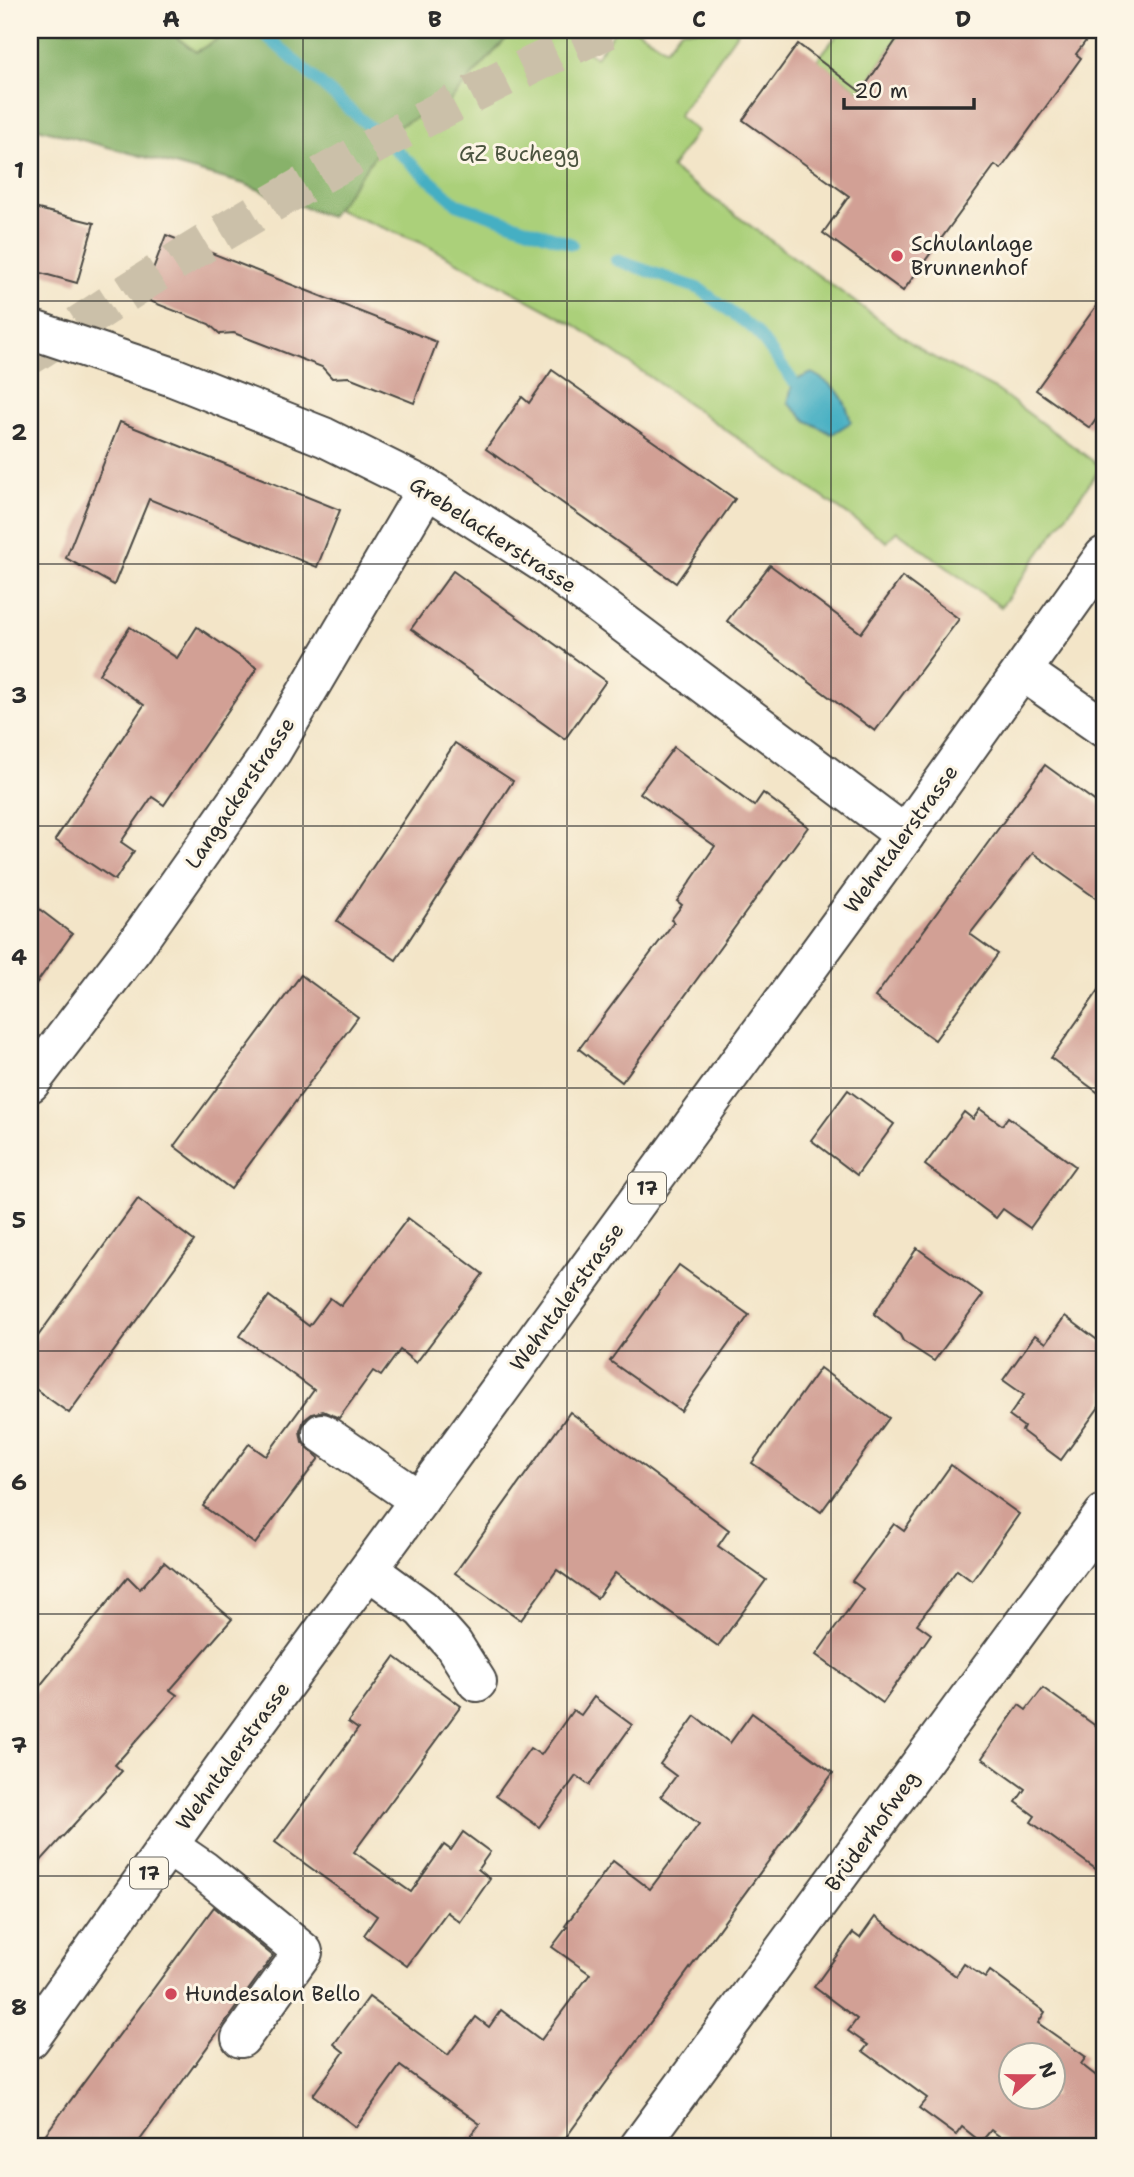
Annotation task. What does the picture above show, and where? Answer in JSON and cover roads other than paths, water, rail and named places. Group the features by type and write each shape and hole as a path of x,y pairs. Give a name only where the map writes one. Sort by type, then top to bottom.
{"street":[{"name":"Grebelackerstrasse","path":"30,329 173,377 299,427 427,488 545,564 905,835"},
{"name":"Langackerstrasse","path":"30,1083 134,947 272,751 427,488"},
{"name":"Wehntalerstrasse","path":"30,2039 419,1500 905,835 1104,556"},
{"path":"1022,671 1104,728"},
{"path":"322,1433 419,1500"},
{"name":"Brüderhofweg","path":"639,2147 1104,1514"},
{"path":"369,1570 422,1609 453,1644 477,1682"},
{"path":"168,1846 203,1870 303,1952 241,2038"}],"water":[{"path":"812,373 838,392 848,412 851,422 832,434 807,421 788,403 793,381"}],"waterway":[{"path":"254,30 263,33 457,204 572,244"},
{"path":"616,260 700,289 756,331 793,381"}],"tunnel":[{"path":"30,356 160,271 302,186 453,104 608,30"}],"place":[{"name":"Schulanlage Brunnenhof","path":"897,256"},
{"name":"Hundesalon Bello","path":"171,1994"}],"park label":[{"name":"GZ Buchegg","path":"519,154"}]}
